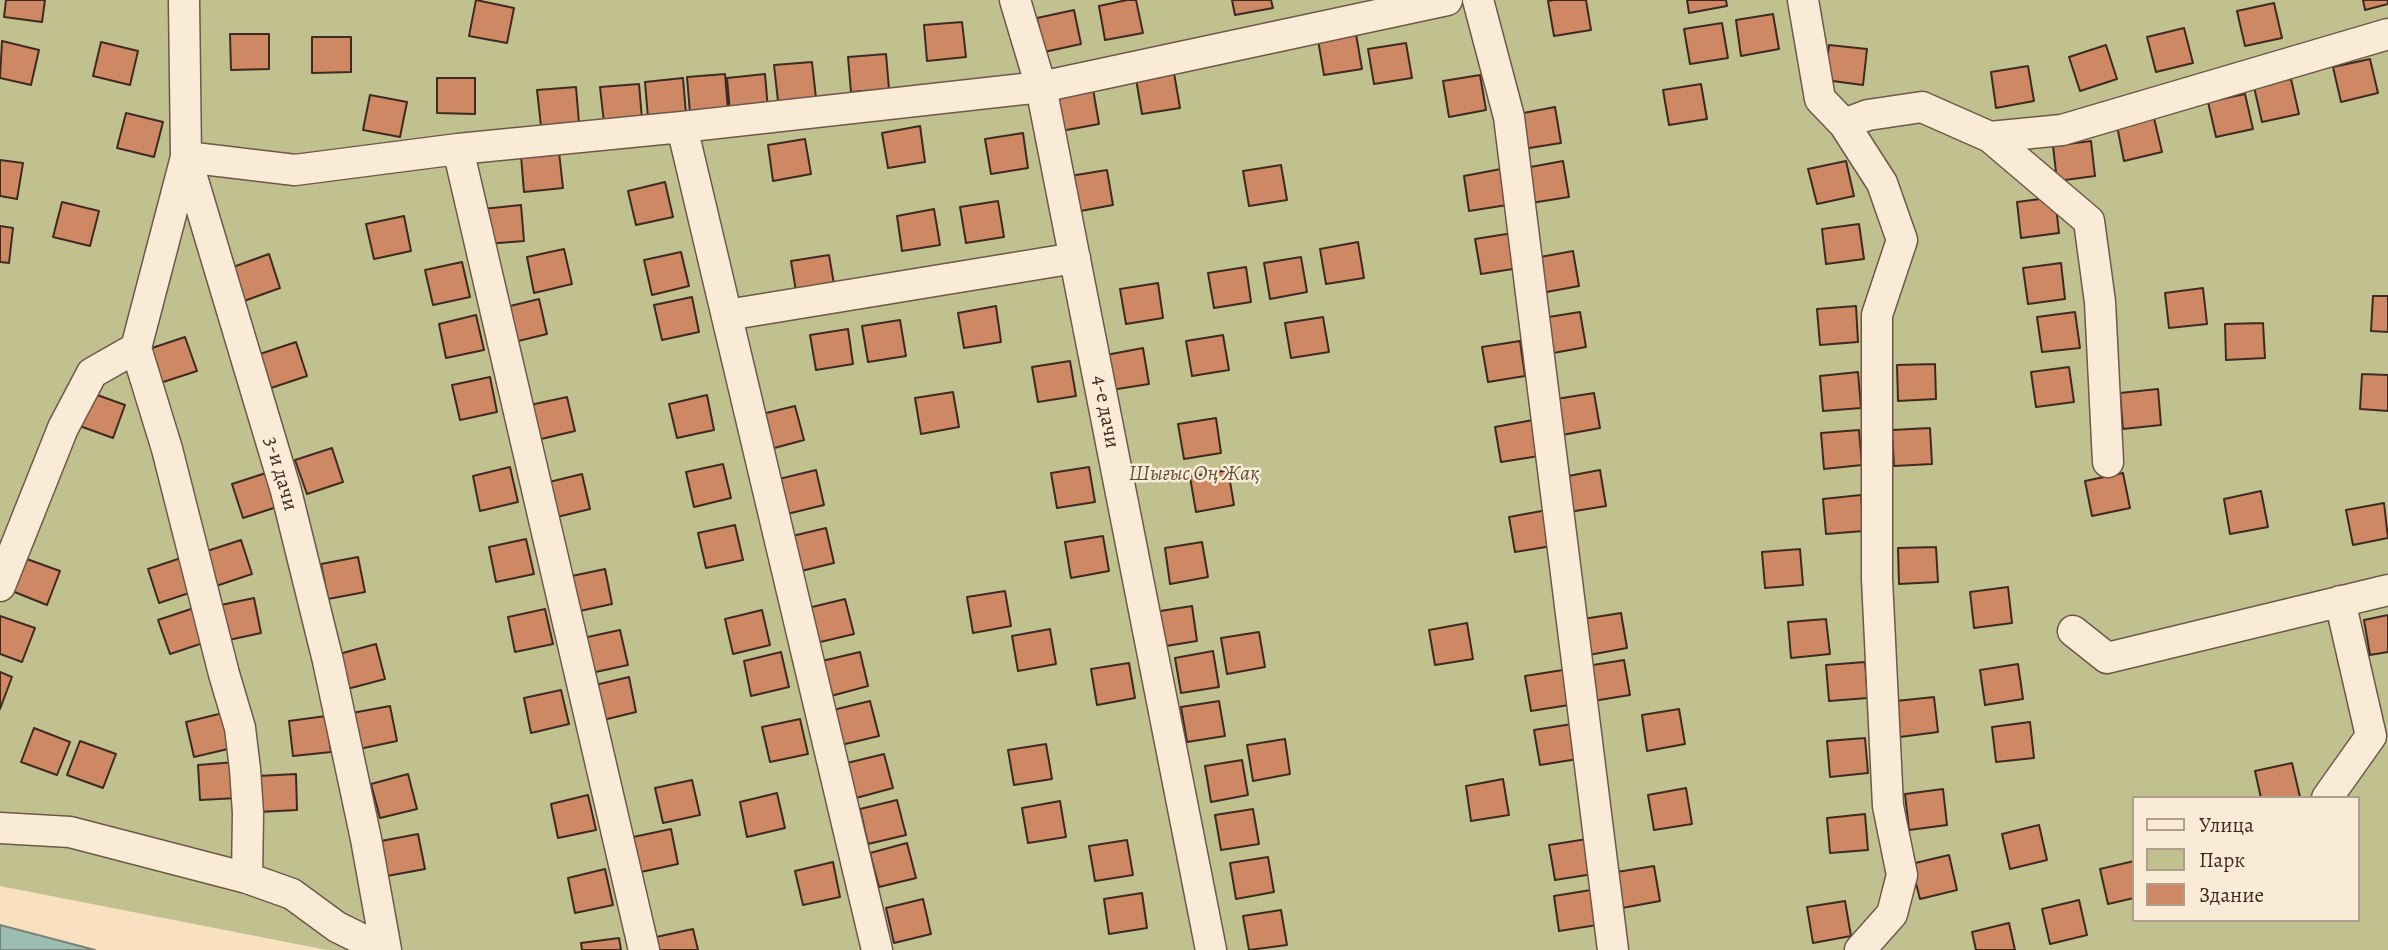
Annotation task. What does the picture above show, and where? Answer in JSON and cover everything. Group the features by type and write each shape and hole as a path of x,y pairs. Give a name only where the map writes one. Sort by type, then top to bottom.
{"lane":[{"name":"3-и дачи","path":"184,0 186,157 289,504 328,661 366,839 385,950"},
{"name":"4-е дачи","path":"1015,0 1041,87 1211,950"},
{"path":"247,878 248,813 240,728 213,634 167,449 136,348 186,157 295,170 458,149 1041,87 1447,0"},
{"path":"1478,0 1509,117 1613,950"},
{"path":"1803,0 1820,99 1844,124 1882,183 1902,240 1877,316 1877,579 1888,806 1902,875 1892,914 1860,950"},
{"path":"1990,137 2062,130 2388,34"},
{"path":"1844,124 1868,115 1922,107 1990,137 2090,221 2100,302 2108,462"},
{"path":"682,127 877,950"},
{"path":"458,149 644,950"},
{"path":"727,315 1074,258"},
{"path":"0,586 63,428 92,373 136,348"},
{"path":"2073,631 2107,658 2388,590"},
{"path":"2328,796 2371,736 2340,601"},
{"path":"0,828 70,832 247,878 292,894 337,928 385,950"}],"green space":[{"name":"Шығыс Оң Жақ","path":"0,0 2388,0 2388,950 327,950 0,886"}],"shaded area":[{"path":"0,925 95,950 0,950"}],"building":[{"path":"6,0 45,0 42,22 4,17"},
{"path":"476,0 514,8 507,43 469,36"},
{"path":"1136,0 1143,33 1105,40 1099,6"},
{"path":"1232,0 1271,0 1273,8 1235,15"},
{"path":"1586,0 1591,30 1554,36 1548,1"},
{"path":"1687,0 1726,0 1727,6 1689,13"},
{"path":"2363,0 2388,0 2388,4 2365,10"},
{"path":"2274,3 2282,38 2245,46 2237,11"},
{"path":"1074,10 1081,44 1044,52 1037,18"},
{"path":"1773,14 1779,49 1741,56 1736,20"},
{"path":"962,22 966,57 927,61 924,25"},
{"path":"1722,23 1728,58 1690,64 1684,29"},
{"path":"2184,28 2193,63 2156,72 2147,37"},
{"path":"230,34 269,34 269,69 231,70"},
{"path":"1356,34 1362,69 1324,75 1318,40"},
{"path":"312,37 351,37 351,72 312,73"},
{"path":"2,41 39,50 31,85 0,78"},
{"path":"101,42 138,51 130,85 93,76"},
{"path":"1406,43 1412,78 1374,84 1368,49"},
{"path":"1829,45 1867,49 1863,85 1825,80"},
{"path":"2106,45 2117,79 2080,91 2069,57"},
{"path":"886,54 889,89 851,92 848,57"},
{"path":"2370,59 2378,93 2341,102 2333,67"},
{"path":"812,62 816,98 778,101 774,65"},
{"path":"2028,66 2034,101 1996,108 1991,72"},
{"path":"1174,73 1180,108 1142,114 1136,79"},
{"path":"725,74 728,110 690,113 687,77"},
{"path":"765,74 768,110 730,113 727,78"},
{"path":"1480,75 1486,110 1449,117 1443,81"},
{"path":"437,78 475,78 475,114 437,113"},
{"path":"683,78 686,114 648,118 645,82"},
{"path":"2291,79 2299,114 2262,122 2254,87"},
{"path":"639,84 642,119 604,123 600,87"},
{"path":"1701,84 1707,119 1669,125 1663,90"},
{"path":"576,87 579,123 541,126 537,90"},
{"path":"1093,89 1099,124 1061,131 1055,95"},
{"path":"2245,94 2253,129 2216,137 2208,102"},
{"path":"370,95 407,102 400,137 363,130"},
{"path":"1555,107 1561,143 1523,149 1518,114"},
{"path":"126,113 163,122 154,157 117,148"},
{"path":"2154,118 2162,152 2124,161 2117,126"},
{"path":"920,126 925,162 888,168 882,133"},
{"path":"1023,133 1028,168 991,174 985,139"},
{"path":"805,139 811,174 773,181 768,145"},
{"path":"2091,141 2095,176 2057,181 2053,146"},
{"path":"559,152 563,188 524,192 521,156"},
{"path":"0,160 23,163 17,199 0,196"},
{"path":"1563,161 1569,197 1531,203 1525,168"},
{"path":"1846,161 1854,196 1817,204 1808,169"},
{"path":"1281,165 1287,200 1249,206 1243,171"},
{"path":"1501,169 1507,205 1469,211 1464,176"},
{"path":"1107,170 1113,205 1075,212 1070,176"},
{"path":"665,182 673,217 636,225 628,191"},
{"path":"2055,197 2059,233 2021,238 2017,202"},
{"path":"998,201 1004,237 966,243 960,207"},
{"path":"62,202 99,211 90,246 53,237"},
{"path":"521,205 524,241 486,244 483,209"},
{"path":"934,209 940,245 902,251 897,216"},
{"path":"404,216 411,251 374,259 366,224"},
{"path":"1859,224 1864,259 1826,264 1822,229"},
{"path":"0,226 13,228 9,263 0,262"},
{"path":"1513,233 1519,268 1481,274 1475,239"},
{"path":"1358,242 1364,278 1326,284 1320,249"},
{"path":"564,249 572,284 534,293 527,257"},
{"path":"1573,251 1579,286 1541,293 1535,258"},
{"path":"681,252 689,286 652,295 644,260"},
{"path":"269,254 280,288 244,301 233,267"},
{"path":"829,255 835,290 797,297 791,261"},
{"path":"1301,257 1307,292 1270,299 1264,263"},
{"path":"462,262 470,297 433,305 425,270"},
{"path":"2061,263 2065,299 2028,304 2023,268"},
{"path":"1246,267 1251,302 1214,308 1208,273"},
{"path":"1158,283 1163,318 1126,324 1120,289"},
{"path":"2203,288 2207,324 2169,328 2165,293"},
{"path":"2373,296 2388,296 2388,332 2371,331"},
{"path":"692,297 699,332 662,340 654,305"},
{"path":"539,299 547,334 510,343 502,308"},
{"path":"996,306 1001,342 964,348 958,313"},
{"path":"1856,306 1858,342 1820,345 1817,309"},
{"path":"1580,312 1586,347 1548,354 1542,318"},
{"path":"2075,312 2080,348 2042,352 2037,317"},
{"path":"476,315 484,350 446,358 439,324"},
{"path":"1323,317 1329,352 1291,358 1285,323"},
{"path":"900,320 906,356 868,362 862,326"},
{"path":"2263,323 2265,358 2226,360 2225,324"},
{"path":"848,329 853,364 816,370 810,335"},
{"path":"1223,335 1229,370 1192,376 1186,341"},
{"path":"185,337 197,371 160,383 149,349"},
{"path":"1520,341 1525,376 1488,382 1482,347"},
{"path":"296,342 307,376 271,388 260,354"},
{"path":"1143,348 1149,384 1111,390 1106,355"},
{"path":"1070,361 1076,396 1038,402 1032,367"},
{"path":"1935,364 1936,399 1898,401 1897,365"},
{"path":"2069,367 2074,402 2036,407 2031,372"},
{"path":"1858,372 1861,408 1823,411 1820,376"},
{"path":"2362,374 2388,375 2388,411 2360,409"},
{"path":"490,377 497,412 460,420 452,385"},
{"path":"2158,389 2161,425 2123,429 2120,393"},
{"path":"89,392 125,405 113,438 77,425"},
{"path":"953,392 959,427 921,434 915,398"},
{"path":"1594,393 1600,428 1562,435 1556,399"},
{"path":"707,395 714,430 677,438 669,404"},
{"path":"567,397 575,431 537,440 530,405"},
{"path":"795,406 804,440 767,450 758,415"},
{"path":"1216,418 1221,453 1184,459 1178,424"},
{"path":"1533,420 1539,456 1501,462 1495,427"},
{"path":"1930,428 1932,464 1894,466 1892,430"},
{"path":"1859,430 1862,465 1824,469 1821,433"},
{"path":"332,448 343,482 307,494 295,460"},
{"path":"723,464 731,498 694,507 686,472"},
{"path":"510,467 518,502 480,511 473,476"},
{"path":"1089,467 1095,502 1057,508 1051,473"},
{"path":"816,470 824,505 787,514 779,479"},
{"path":"1228,470 1234,505 1196,512 1190,477"},
{"path":"1600,470 1606,506 1569,512 1563,477"},
{"path":"269,472 280,506 243,518 232,484"},
{"path":"2123,473 2130,508 2092,516 2085,481"},
{"path":"582,474 590,509 553,518 545,483"},
{"path":"2261,491 2268,527 2230,534 2224,499"},
{"path":"1861,495 1864,531 1826,534 1823,499"},
{"path":"2384,503 2388,538 2353,545 2346,510"},
{"path":"1547,510 1552,546 1515,552 1509,517"},
{"path":"735,525 743,560 706,568 698,533"},
{"path":"826,528 834,563 797,572 788,537"},
{"path":"1103,536 1109,571 1071,578 1065,542"},
{"path":"526,539 534,574 496,582 489,547"},
{"path":"241,540 252,574 216,586 204,552"},
{"path":"1202,542 1208,577 1170,584 1165,548"},
{"path":"1936,547 1938,582 1899,584 1898,548"},
{"path":"1800,549 1803,585 1765,588 1762,552"},
{"path":"184,557 195,591 159,603 148,569"},
{"path":"358,557 365,592 328,599 321,564"},
{"path":"24,558 60,571 47,605 12,591"},
{"path":"605,569 612,604 575,612 567,577"},
{"path":"2008,587 2012,623 1974,628 1970,592"},
{"path":"1005,591 1011,626 973,633 967,597"},
{"path":"254,598 261,633 224,641 216,606"},
{"path":"845,599 854,634 816,643 808,608"},
{"path":"1192,606 1197,641 1160,647 1154,612"},
{"path":"194,608 206,642 170,654 158,620"},
{"path":"545,609 553,644 515,652 508,617"},
{"path":"762,610 770,645 733,654 725,619"},
{"path":"1621,613 1627,648 1589,655 1583,619"},
{"path":"2388,615 2388,652 2370,655 2364,620"},
{"path":"0,616 35,628 22,662 0,654"},
{"path":"1826,619 1830,654 1791,658 1788,622"},
{"path":"1467,623 1473,659 1435,665 1429,630"},
{"path":"1050,629 1056,664 1018,671 1012,636"},
{"path":"620,630 628,665 591,673 583,638"},
{"path":"1259,632 1265,667 1227,674 1221,638"},
{"path":"376,644 385,679 347,689 339,654"},
{"path":"1213,651 1219,687 1181,693 1175,658"},
{"path":"781,652 789,687 751,696 744,661"},
{"path":"860,652 868,686 831,696 822,661"},
{"path":"1624,660 1630,695 1593,701 1587,666"},
{"path":"1865,662 1868,698 1829,701 1826,665"},
{"path":"1129,663 1135,698 1097,705 1091,669"},
{"path":"2018,664 2023,699 1985,705 1980,670"},
{"path":"1563,670 1569,705 1531,711 1525,676"},
{"path":"0,672 12,677 0,709"},
{"path":"629,677 636,712 599,721 591,686"},
{"path":"561,690 569,724 531,733 524,698"},
{"path":"1934,697 1938,732 1900,737 1896,701"},
{"path":"870,701 879,736 841,745 833,710"},
{"path":"1219,701 1225,736 1187,742 1181,707"},
{"path":"390,706 397,741 359,749 352,713"},
{"path":"1679,709 1685,744 1647,751 1642,715"},
{"path":"223,713 232,748 194,757 186,722"},
{"path":"326,716 331,752 293,756 289,721"},
{"path":"800,719 808,754 770,762 762,727"},
{"path":"2030,722 2034,758 1996,762 1992,727"},
{"path":"1572,724 1578,759 1540,765 1534,730"},
{"path":"34,728 70,742 57,775 21,762"},
{"path":"1865,738 1868,773 1830,777 1827,741"},
{"path":"1285,739 1290,774 1253,781 1247,745"},
{"path":"80,741 116,754 103,788 67,775"},
{"path":"1046,744 1052,779 1014,785 1008,750"},
{"path":"884,754 893,788 856,798 847,763"},
{"path":"1242,760 1248,795 1211,802 1205,766"},
{"path":"236,762 238,798 200,800 198,765"},
{"path":"2292,763 2300,796 2261,796 2255,771"},
{"path":"296,774 297,810 259,812 258,776"},
{"path":"408,774 417,809 380,818 371,784"},
{"path":"1503,779 1509,815 1471,821 1466,786"},
{"path":"692,780 700,815 663,823 655,788"},
{"path":"1686,788 1692,824 1654,830 1648,795"},
{"path":"1943,789 1947,825 1909,830 1905,794"},
{"path":"777,793 785,828 747,837 740,802"},
{"path":"588,795 596,830 558,838 551,804"},
{"path":"897,800 906,835 868,844 860,809"},
{"path":"1060,801 1066,837 1028,843 1022,808"},
{"path":"1253,809 1259,844 1221,850 1215,815"},
{"path":"1865,814 1868,850 1830,853 1827,818"},
{"path":"2039,825 2047,860 2010,869 2002,834"},
{"path":"671,829 678,864 641,872 633,837"},
{"path":"418,834 425,869 387,876 381,841"},
{"path":"1587,839 1593,874 1555,880 1549,845"},
{"path":"1127,840 1133,875 1095,881 1089,846"},
{"path":"907,843 916,878 879,887 870,853"},
{"path":"1949,855 1957,890 1920,899 1911,864"},
{"path":"1268,857 1274,892 1236,899 1230,863"},
{"path":"2132,861 2132,898 2108,904 2100,869"},
{"path":"833,862 840,897 803,905 795,871"},
{"path":"1654,866 1660,901 1622,908 1617,872"},
{"path":"605,869 613,905 575,913 568,878"},
{"path":"1591,890 1597,925 1559,931 1554,896"},
{"path":"1142,893 1147,928 1109,934 1104,899"},
{"path":"923,899 931,934 894,943 886,908"},
{"path":"2079,900 2087,935 2050,944 2042,909"},
{"path":"1845,901 1851,936 1813,943 1807,907"},
{"path":"1281,910 1287,945 1249,950 1243,916"},
{"path":"2009,923 2015,950 1976,950 1972,932"},
{"path":"693,929 698,950 659,950 656,937"},
{"path":"619,938 621,950 582,950 581,943"}]}
